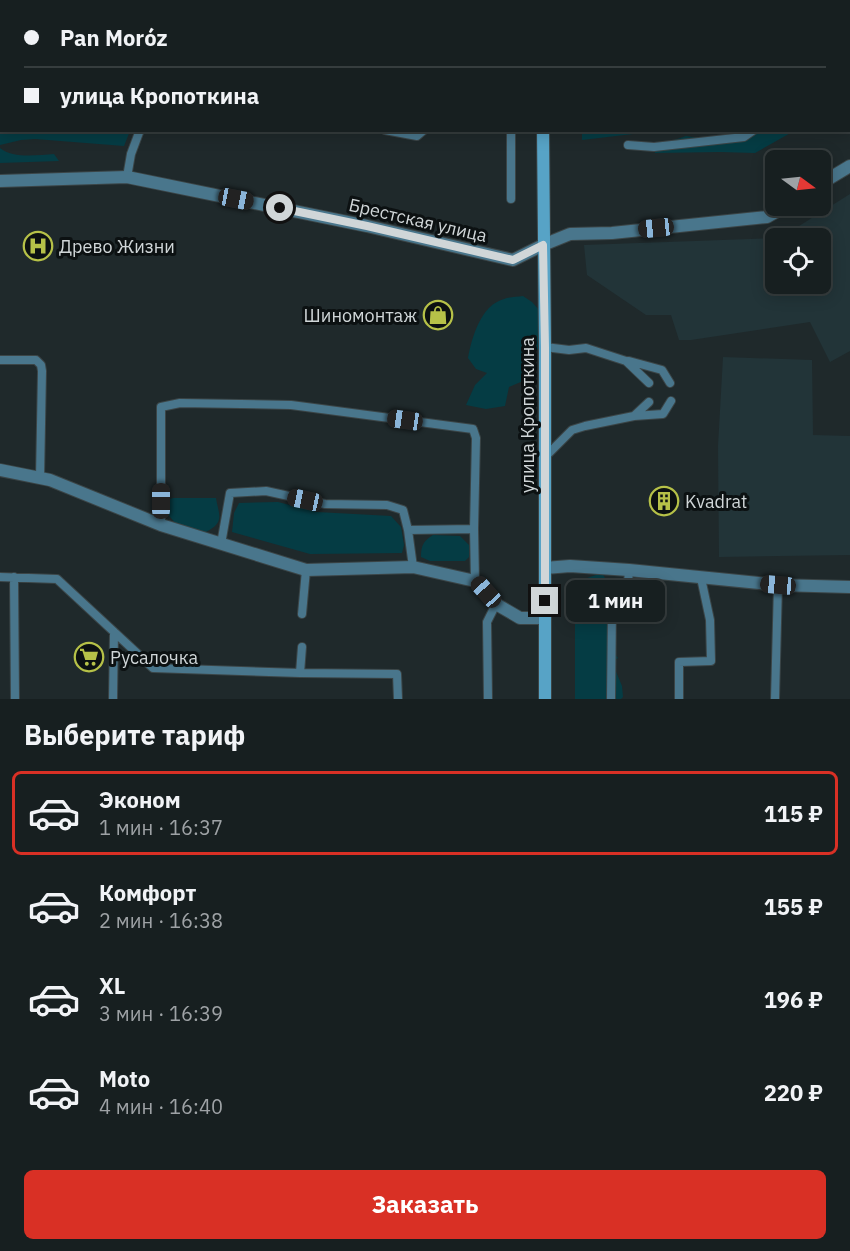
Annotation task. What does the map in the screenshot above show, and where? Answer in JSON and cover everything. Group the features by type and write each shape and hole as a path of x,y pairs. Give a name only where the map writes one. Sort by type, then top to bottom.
{"main road":[{"name":"улица Кропоткина","path":"543,132 545,699"}],"street":[{"path":"831,177 850,166"},
{"name":"Брестская улица","path":"0,181 127,177 367,226 513,260 570,234 612,233 769,216"},
{"path":"0,470 50,480 161,525 306,570 413,567 475,581 496,604 520,618 545,618"},
{"path":"545,568 570,566 778,585 850,587"}],"lane":[{"path":"127,177 130,154 139,132"},
{"path":"396,132 417,136 422,132"},
{"path":"511,132 511,199"},
{"path":"628,145 654,147 744,137 751,132"},
{"path":"545,347 569,350 586,348 662,370 670,383"},
{"path":"0,360 36,360 41,365 40,478"},
{"path":"626,361 649,383"},
{"path":"544,458 572,430 634,416 663,414 671,401"},
{"path":"634,416 649,402"},
{"path":"161,525 161,407 180,403 291,405 473,429 476,438 475,581"},
{"path":"221,544 230,493 266,491 325,504 387,505 403,510 413,567"},
{"path":"408,530 474,529"},
{"path":"302,614 306,570"},
{"path":"611,699 612,608 627,596 629,570"},
{"path":"14,577 15,699"},
{"path":"0,578 57,579 153,668 398,674 398,699"},
{"path":"679,699 679,662 711,661 710,620 701,578"},
{"path":"775,699 778,585"},
{"path":"488,699 487,622 496,604"},
{"path":"113,699 114,632"},
{"path":"300,673 302,646"}],"shaded area":[{"path":"0,132 130,132 124,146 35,139 0,145"},
{"path":"582,132 650,132 582,140"},
{"path":"748,132 792,132 755,153 655,153 654,147 686,136 710,140"},
{"path":"0,148 19,155 54,154 59,161 0,163"},
{"path":"850,194 850,351 830,362 810,322 679,340 671,315 646,315 587,275 584,245 765,238 765,294 831,294 831,228 796,228 815,216 831,216 831,206"},
{"path":"523,296 540,311 541,343 530,356 528,368 530,378 509,387 505,406 486,409 466,405 475,385 487,373 476,369 468,358 479,323 496,302"},
{"path":"723,357 812,360 813,435 850,436 850,555 719,557 718,446"},
{"path":"216,498 218,522 206,532 177,525 165,511 167,500"},
{"path":"278,502 317,512 391,516 401,527 404,545 402,553 310,554 232,532 234,513 239,503"},
{"path":"433,535 460,536 469,545 469,557 465,561 430,561 421,557 423,544"},
{"path":"602,573 608,583 614,586 616,596 605,608 612,614 607,619 607,630 618,658 612,662 622,686 623,697 621,699 575,699 575,580"}],"place":[{"name":"Древо Жизни","path":"38,246"},
{"name":"Шиномонтаж","path":"438,315"},
{"name":"Kvadrat","path":"664,501"},
{"name":"Русалочка","path":"89,657"}],"route":[{"path":"280,208 513,260 543,245 545,601"}]}
